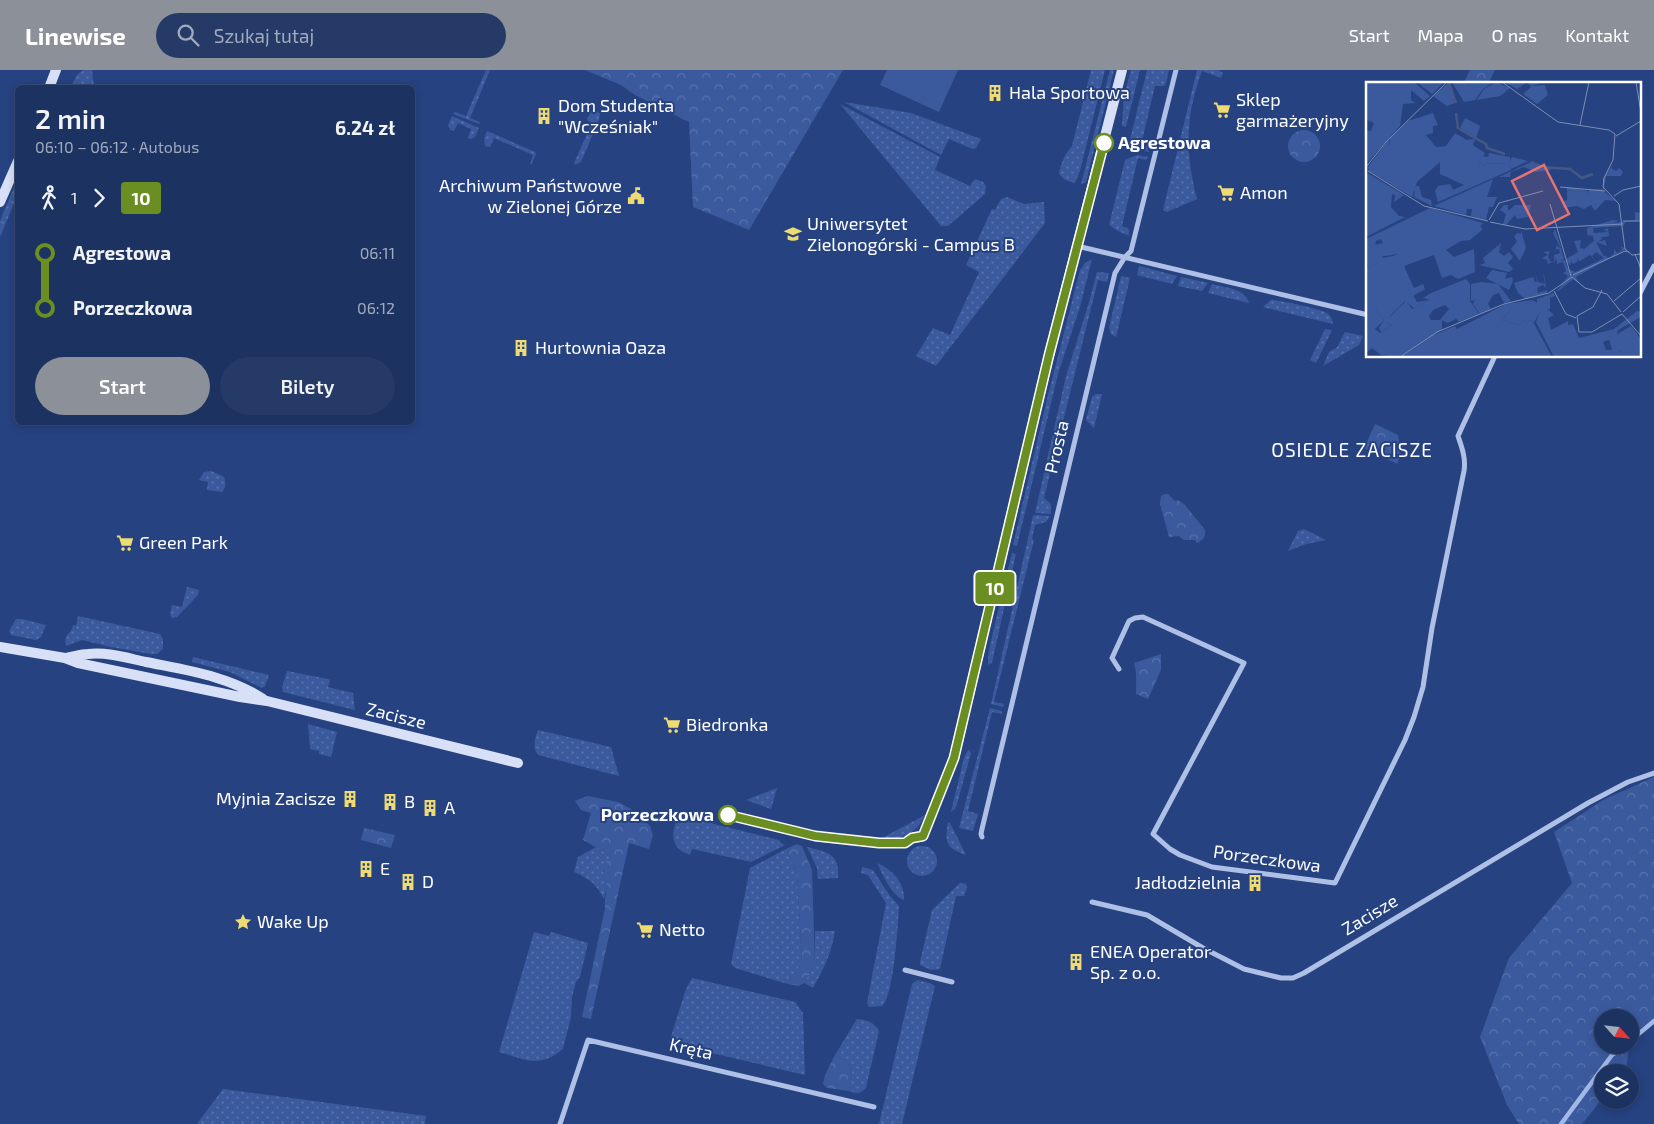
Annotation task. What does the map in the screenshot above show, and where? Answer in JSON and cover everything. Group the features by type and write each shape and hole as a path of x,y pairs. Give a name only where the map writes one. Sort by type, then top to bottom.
{"street":[{"path":"50,85 56,70"},
{"name":"Prosta","path":"954,758 1049,355 1122,70"},
{"name":"Prosta","path":"982,837 982,828 1115,273 1131,251 1176,70"},
{"path":"0,202 15,168"},
{"path":"1078,246 1366,315"},
{"path":"1642,289 1654,266"},
{"name":"Porzeczkowa","path":"1119,669 1112,658 1129,621 1143,616 1244,663 1153,834 1180,855 1212,867 1335,883 1411,725 1423,688 1432,628 1464,471 1463,450 1458,436 1495,358"},
{"name":"Zacisze","path":"1,647 65,658 78,663 267,701 518,763"},
{"name":"Zacisze","path":"1092,902 1147,916 1244,969 1281,978 1293,978 1588,803 1628,782 1654,773"},
{"path":"905,970 952,982"},
{"name":"Kręta","path":"560,1124 588,1040 874,1107"}],"green space":[{"path":"83,70 92,70 94,85 72,85 77,75"},
{"path":"486,70 490,70 470,118 480,122 479,124 453,114 455,112 466,116"},
{"path":"585,70 843,70 749,230 693,207 689,122 635,95 621,85"},
{"path":"887,70 958,70 939,112 880,85"},
{"path":"1091,70 1105,70 1080,171 1075,183 1065,180 1059,174 1064,159 1072,146"},
{"path":"1110,70 1114,70 1086,182 1081,184"},
{"path":"1131,70 1140,70 1126,127 1122,126 1124,95"},
{"path":"1147,70 1169,70 1164,86 1155,86 1141,145 1147,146 1149,152 1128,148"},
{"path":"1197,70 1218,70 1223,73 1221,78 1202,71 1192,104 1189,150 1190,166 1197,199 1167,212 1163,210"},
{"path":"1470,70 1495,70 1489,82 1464,82"},
{"path":"844,102 911,113 981,139 976,148 973,149 949,139 941,155"},
{"path":"840,104 940,157 935,170 970,186 975,179 983,182 986,186 985,194 948,226 941,226"},
{"path":"592,109 600,113 599,120 581,162 575,165 574,163 592,123 587,120"},
{"path":"452,116 479,128 475,137 468,138 471,129 458,123 454,131 450,130 448,125"},
{"path":"1304,130 1315,135 1320,146 1315,157 1304,162 1293,157 1288,146 1293,135"},
{"path":"487,131 535,152 536,154 531,165 533,155 494,138 490,147 485,146 484,139"},
{"path":"1137,155 1148,157 1146,160 1138,158 1122,226 1129,230 1129,236 1109,225 1125,160"},
{"path":"15,185 15,201 0,237 0,221"},
{"path":"1007,197 1024,204 1044,202 1045,223 936,366 916,356 933,328 950,335 979,272 966,265 992,209 995,210 1001,199"},
{"path":"1092,259 1080,307 1058,374 1017,546 1013,545 1048,395 1080,270 1085,263"},
{"path":"1139,266 1177,276 1172,284 1137,275"},
{"path":"1097,272 1109,273 1107,282 1098,280 1044,498 1051,504 1051,514 1035,513 1066,376"},
{"path":"1121,276 1130,278 1116,337 1111,334 1109,328"},
{"path":"1181,277 1208,283 1202,291 1178,286"},
{"path":"1212,284 1239,291 1247,298 1249,303 1208,293"},
{"path":"1271,300 1323,311 1329,315 1333,324 1263,307"},
{"path":"1325,329 1332,330 1316,363 1310,360"},
{"path":"1345,332 1363,336 1359,345 1323,366 1329,352 1337,347"},
{"path":"1096,394 1102,394 1094,428 1086,420 1092,397"},
{"path":"1375,424 1398,435 1401,455 1397,464 1364,448"},
{"path":"211,471 224,477 225,485 222,492 207,490 208,482 199,480 204,472"},
{"path":"1165,494 1185,505 1205,530 1201,541 1197,543 1195,540 1184,540 1179,536 1169,537 1160,504 1161,496"},
{"path":"1033,516 1050,516 1046,522 1035,525 1032,539 1034,540 994,702 1004,704 1003,707 991,704"},
{"path":"1304,529 1326,540 1306,544 1288,551 1298,531"},
{"path":"1012,553 1016,554 992,663 988,665 988,655"},
{"path":"187,587 199,590 198,595 177,617 172,618 170,614 172,605 182,607"},
{"path":"78,616 160,634 163,639 163,649 157,654 151,654 82,640 66,646 66,638 73,625 76,626"},
{"path":"16,619 46,625 41,637 36,640 11,635 9,631"},
{"path":"1161,654 1161,670 1148,699 1136,694 1134,663"},
{"path":"193,657 269,675 265,686 262,688 230,672 192,662"},
{"path":"287,671 328,679 330,680 328,687 353,693 355,710 283,692 282,687"},
{"path":"990,708 1002,711 1002,714 992,712 968,811 978,814 973,831 959,828"},
{"path":"308,724 337,732 331,757 310,749"},
{"path":"538,730 611,747 619,776 538,755 535,740"},
{"path":"968,750 971,753 957,804 951,812 964,758"},
{"path":"1654,777 1654,1018 1639,1029 1639,1009 1594,1009 1594,1054 1628,1054 1627,1064 1594,1064 1594,1109 1582,1124 1519,1124 1507,1105 1480,1037 1509,958 1572,883 1554,832 1605,799"},
{"path":"777,788 771,809 746,800"},
{"path":"588,796 618,802 631,809 650,826 653,835 649,849 629,843 591,1019 582,1017 605,908 607,883 604,863 612,858 608,851 601,850 583,840 591,813 581,810 575,801"},
{"path":"925,815 918,826 909,834 897,838 884,837"},
{"path":"679,817 686,817 779,840 785,845 751,862 692,849 690,855 680,850 674,842 674,829"},
{"path":"948,822 966,855 950,847 947,839"},
{"path":"364,828 395,835 391,848 361,840"},
{"path":"797,844 802,846 812,870 815,964 804,983 799,986 788,984 802,962 797,873 786,849"},
{"path":"922,846 933,850 937,861 933,872 922,876 911,872 907,861 911,850"},
{"path":"596,847 609,851 612,858 603,871 608,881 604,899 592,882 574,872 578,857"},
{"path":"807,847 827,853 835,859 838,878 818,879 817,868"},
{"path":"786,849 797,873 802,962 788,984 735,968 731,964 750,868"},
{"path":"877,863 888,869 900,882 904,900 891,889"},
{"path":"862,867 873,870 899,906 890,989 882,1006 869,1007 867,1003 886,903 868,875 861,873"},
{"path":"960,883 966,884 967,888 964,896 956,896 940,969 931,970 920,965 920,962 932,910"},
{"path":"815,931 835,931 827,961 813,988 804,983 815,964"},
{"path":"534,932 549,936 551,932 588,943 580,977 576,982 572,997 571,1017 563,1049 547,1059 539,1061 532,1061 499,1052"},
{"path":"692,978 795,1002 803,1013 805,1075 669,1043 686,989"},
{"path":"917,980 935,986 902,1124 879,1124 912,984"},
{"path":"857,1019 870,1022 879,1031 866,1088 856,1093 849,1091 852,1073 849,1065 835,1055"},
{"path":"835,1055 846,1062 851,1069 849,1091 827,1088 823,1084 825,1075"},
{"path":"223,1089 426,1116 425,1124 197,1124"}],"waterway":[{"path":"1639,1034 1654,1021"},
{"path":"1561,1124 1613,1054"}],"bus line":[{"name":"10","path":"728,815 815,836 879,843 905,843 912,838 923,836 954,758 974,680 1049,355 1104,143"}],"place":[{"name":"Hala Sportowa","path":"995,93"},
{"name":"Sklep garmażeryjny","path":"1222,110"},
{"name":"Dom Studenta \"Wcześniak\"","path":"544,116"},
{"name":"Agrestowa","path":"1104,143"},
{"name":"Amon","path":"1226,193"},
{"name":"Archiwum Państwowe w Zielonej Górze","path":"636,196"},
{"name":"Uniwersytet Zielonogórski - Campus B","path":"793,234"},
{"name":"Hurtownia Oaza","path":"521,348"},
{"name":"Green Park","path":"125,543"},
{"name":"Biedronka","path":"672,725"},
{"name":"Myjnia Zacisze","path":"350,799"},
{"name":"B","path":"390,802"},
{"name":"A","path":"430,808"},
{"name":"Porzeczkowa","path":"728,815"},
{"name":"E","path":"366,869"},
{"name":"D","path":"408,882"},
{"name":"Jadłodzielnia","path":"1255,883"},
{"name":"Wake Up","path":"243,922"},
{"name":"Netto","path":"645,930"},
{"name":"ENEA Operator Sp. z o.o.","path":"1076,962"}],"district":[{"name":"OSIEDLE ZACISZE","path":"1352,450"}]}
